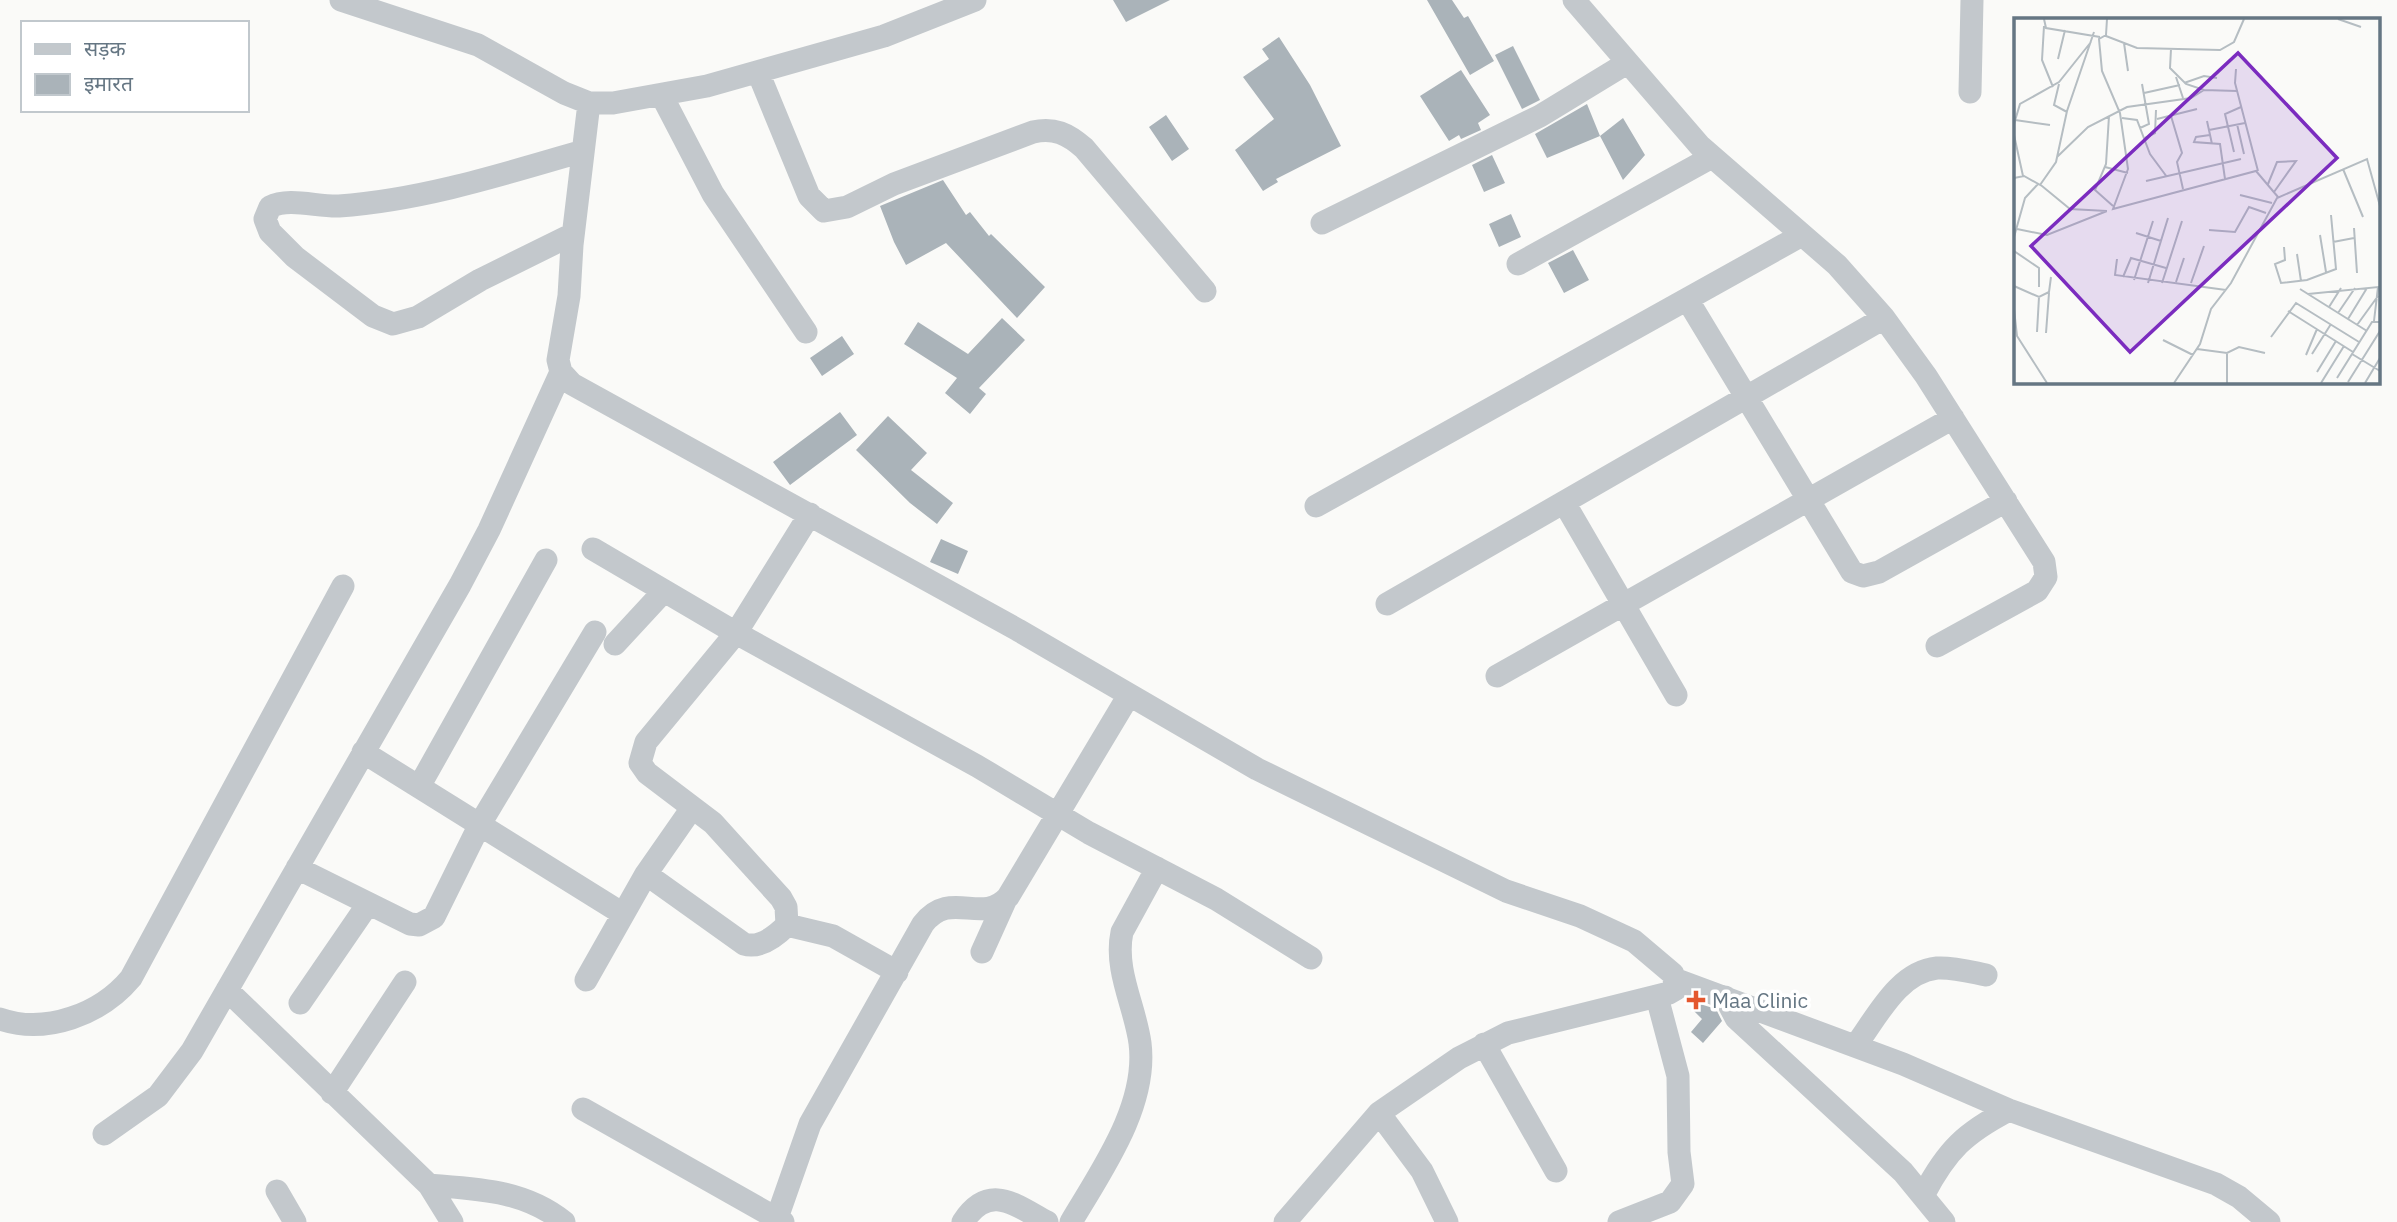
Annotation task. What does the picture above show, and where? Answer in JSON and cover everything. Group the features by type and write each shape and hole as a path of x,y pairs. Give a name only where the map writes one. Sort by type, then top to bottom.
{"street":[{"path":"341,0 478,44 564,93 589,103 613,103 662,96 758,72 884,36 975,0"},
{"path":"1574,0 1685,131 1837,265 1884,318 1953,418 2045,562 2046,577 2037,591 1937,646"},
{"path":"1969,92 1972,0"},
{"path":"1322,223 1540,116 1627,63"},
{"path":"758,72 809,196 824,211 839,210 904,180 1032,132 1051,130 1066,135 1084,148 1205,291"},
{"path":"662,96 713,194 806,332"},
{"path":"589,103 573,234 569,296 558,360 561,372 572,384 810,513 1257,769 1485,881 1580,916 1634,941 1666,967 1676,980 1856,1045 2009,1110 2216,1184 2239,1197 2269,1222"},
{"path":"573,234 480,280 418,317 393,324 373,316 295,257 270,232 265,219 270,207 280,204 337,206 380,200 474,182 583,151"},
{"path":"1518,264 1712,157"},
{"path":"1317,506 1802,234"},
{"path":"1687,299 1846,566 1863,576 1879,572 2006,502"},
{"path":"1387,604 1565,504 1884,318"},
{"path":"104,1134 142,1109 170,1083 227,990 472,563 561,372"},
{"path":"1497,676 1953,418"},
{"path":"1565,504 1676,695"},
{"path":"786,925 786,907 781,898 739,850 692,808 642,769 641,753 659,724 736,633 810,513"},
{"path":"593,550 736,633 942,746 1057,816 1216,899 1311,958"},
{"path":"420,785 546,560"},
{"path":"0,1019 32,1024 72,1017 108,1002 131,978 342,586"},
{"path":"615,644 664,591"},
{"path":"297,868 410,924 419,925 434,917 480,824 595,632"},
{"path":"982,952 1005,901 1129,695"},
{"path":"363,752 624,914"},
{"path":"586,980 646,874 692,808"},
{"path":"1071,1222 1120,1133 1134,1099 1140,1044 1125,986 1119,944 1122,932 1157,868"},
{"path":"646,874 744,944 750,946 768,940 786,925"},
{"path":"583,1109 780,1220 810,1124 931,915 952,906 991,909 1005,901"},
{"path":"300,1003 368,904"},
{"path":"786,925 833,936 897,972"},
{"path":"1856,1045 1895,992 1916,974 1940,968 1986,975"},
{"path":"1285,1222 1379,1113 1405,1093 1484,1044 1544,1023 1657,997 1676,989 1676,980"},
{"path":"332,1093 405,982"},
{"path":"227,990 429,1185 452,1222"},
{"path":"1619,1222 1670,1202 1683,1184 1678,1152 1678,1076 1657,997"},
{"path":"1725,997 1744,1026 1924,1194 1944,1222"},
{"path":"1484,1044 1556,1171"},
{"path":"1924,1194 1939,1164 1968,1133 2009,1110"},
{"path":"1379,1113 1422,1171 1447,1222"},
{"path":"429,1185 507,1193 542,1206 564,1222"},
{"path":"277,1191 295,1222"},
{"path":"963,1222 975,1207 996,1198 1047,1222"}],"building":[{"path":"1113,0 1170,0 1126,22"},
{"path":"1427,0 1452,0 1464,18 1468,16 1494,61 1470,75"},
{"path":"1279,37 1310,85 1341,146 1276,179 1278,182 1263,191 1235,150 1274,119 1243,77 1269,59 1262,49"},
{"path":"1513,46 1540,100 1522,109 1495,55"},
{"path":"1461,70 1490,115 1478,123 1481,130 1461,139 1459,135 1449,141 1420,96"},
{"path":"1587,104 1600,136 1547,158 1535,134"},
{"path":"1166,115 1189,149 1172,161 1149,127"},
{"path":"1623,118 1645,155 1623,180 1600,136"},
{"path":"1492,155 1505,183 1484,192 1472,165"},
{"path":"943,180 966,215 970,212 989,236 991,234 1045,287 1017,318 946,243 906,265 880,206"},
{"path":"1511,214 1521,237 1499,247 1489,224"},
{"path":"1573,250 1589,280 1564,293 1548,263"},
{"path":"1002,318 1025,340 979,388 986,394 970,414 945,393 957,378 904,344 918,322 968,354"},
{"path":"842,336 854,354 822,376 810,358"},
{"path":"840,412 857,435 790,485 773,462"},
{"path":"888,416 927,453 911,470 953,503 937,524 910,503 856,450"},
{"path":"941,539 968,551 958,574 930,562"},
{"path":"1700,1004 1716,1009 1722,1021 1703,1043 1691,1032 1702,1019 1694,1011"}],"place":[{"name":"Maa Clinic","path":"1696,1000"}]}
